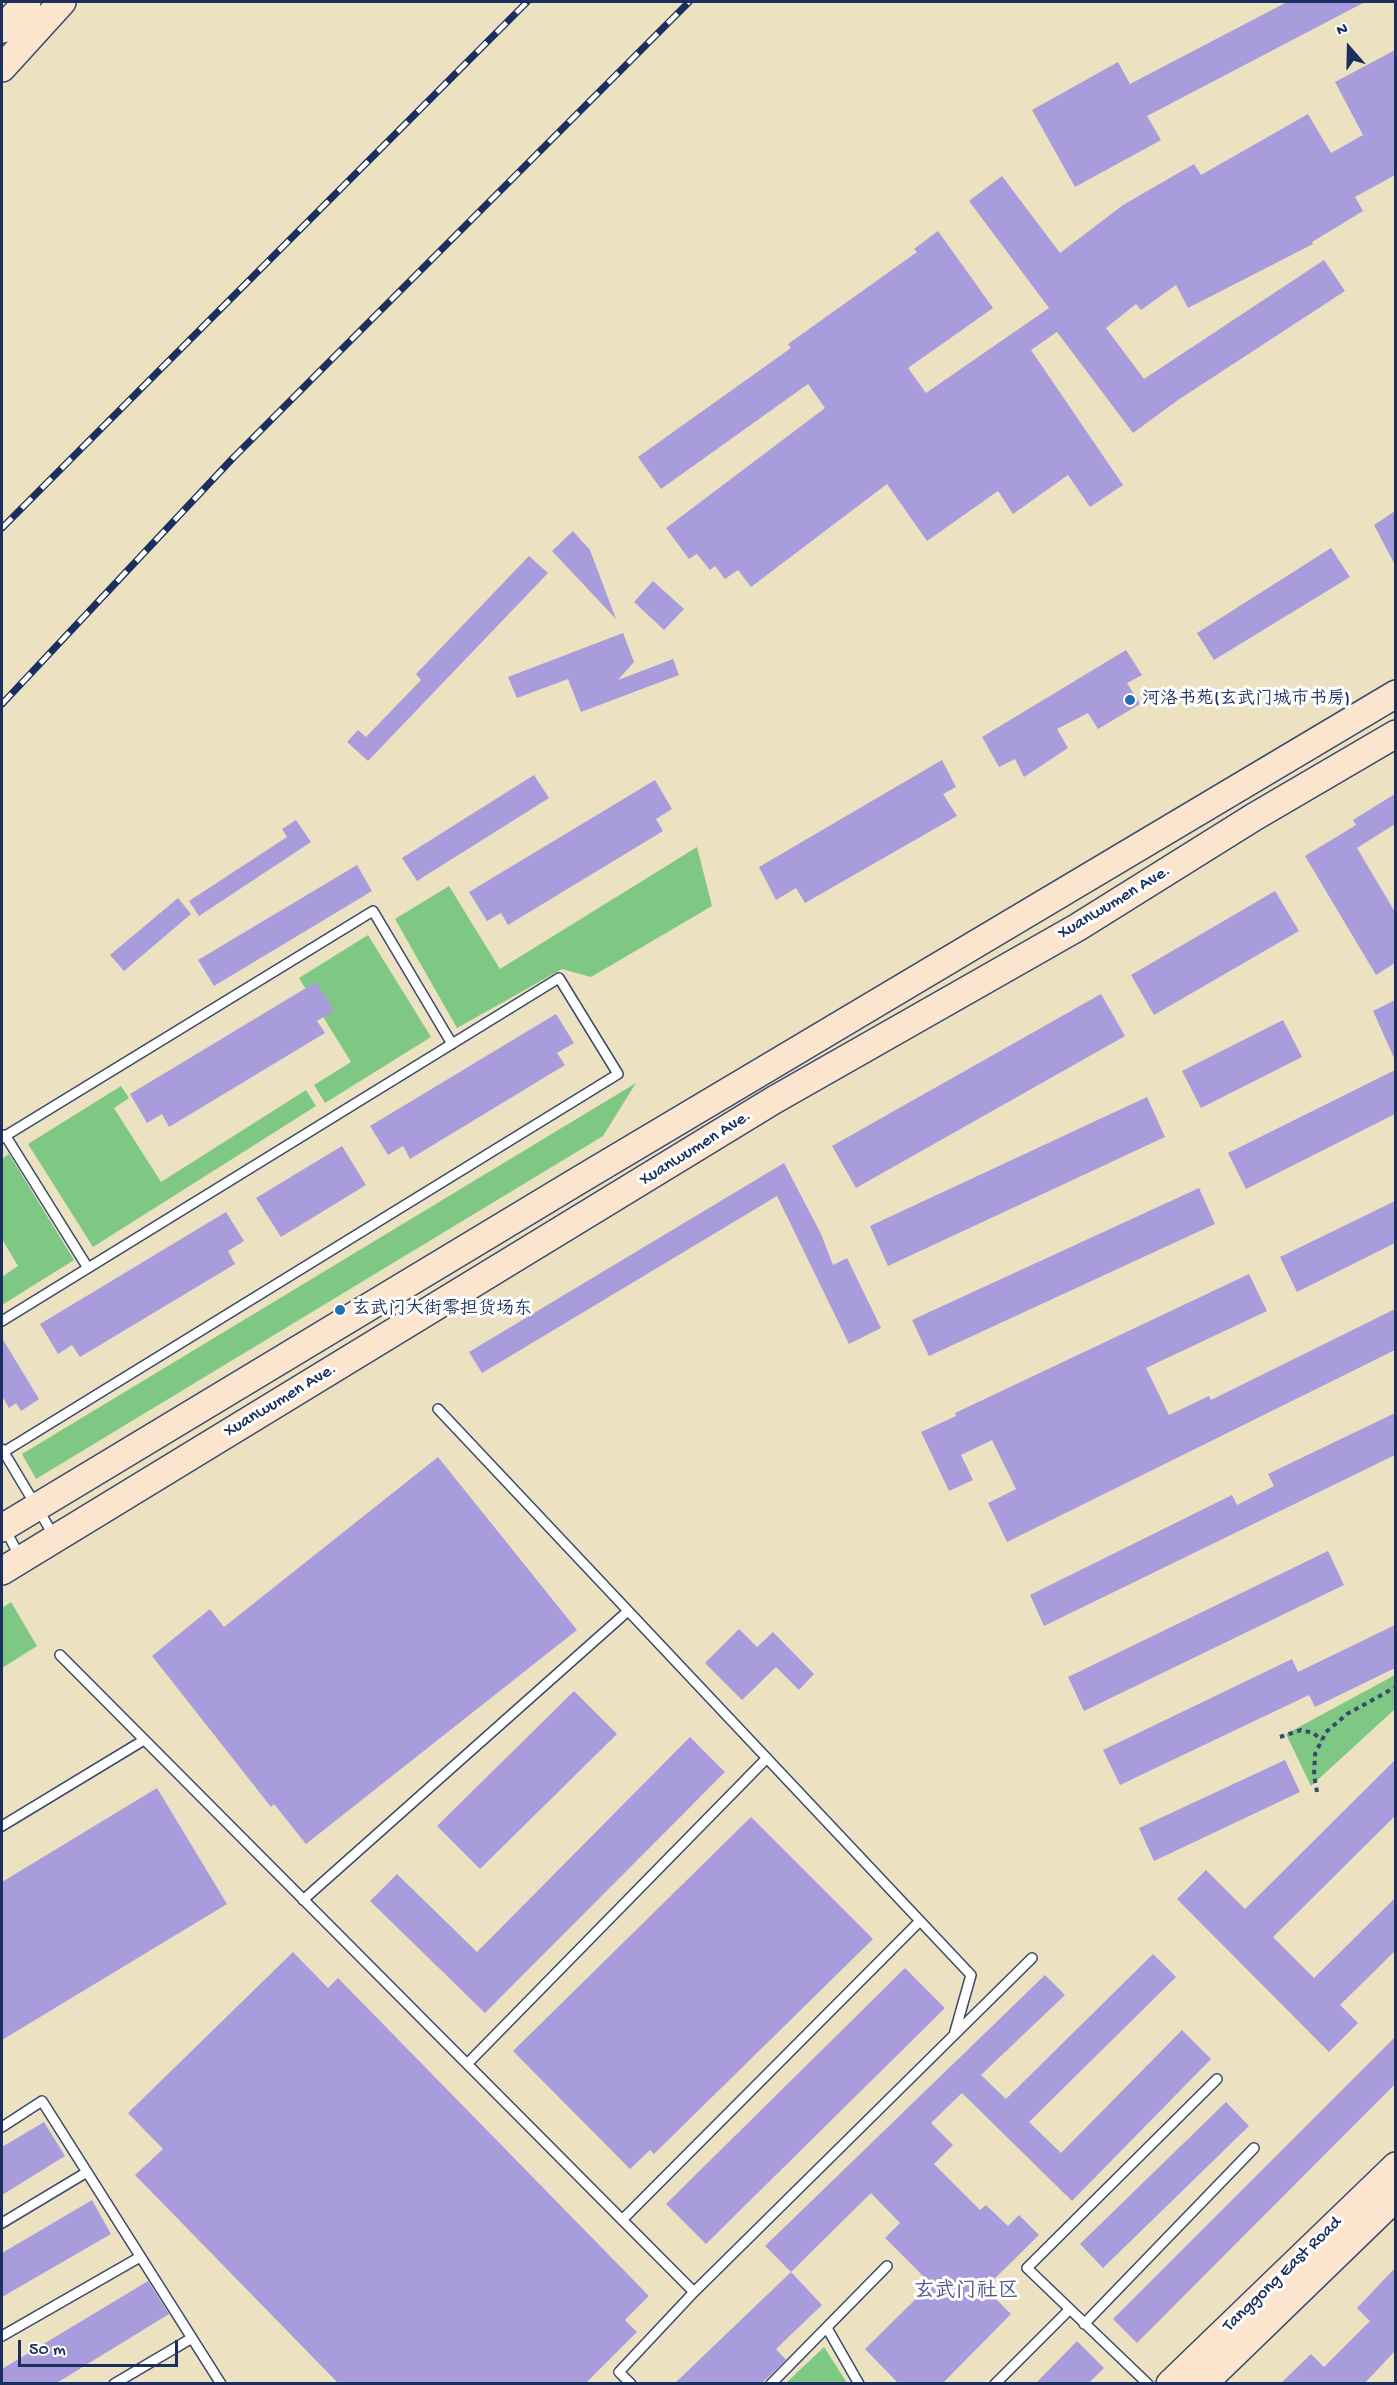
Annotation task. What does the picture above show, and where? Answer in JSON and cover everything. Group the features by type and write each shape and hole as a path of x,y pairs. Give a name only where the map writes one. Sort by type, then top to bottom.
{"main road":[{"path":"2,29 27,2"},
{"path":"2,68 62,2"},
{"name":"Xuanwumen Ave.","path":"2,1526 36,1508 580,1179 1395,694"},
{"name":"Xuanwumen Ave.","path":"11,1565 774,1100 1078,927 1395,734"},
{"name":"Tanggong East Road","path":"1170,2384 1395,2166"},
{"name":"Tanggong East Road","path":"1203,2384 1395,2197"}],"lane":[{"path":"88,1268 3,1136 373,911 452,1044"},
{"path":"2,1321 559,978 618,1074 2,1451 55,1538"},
{"path":"438,1409 971,1975 954,2035"},
{"path":"2,1526 11,1565"},
{"path":"303,1900 628,1611"},
{"path":"60,1655 694,2292"},
{"path":"2,1826 144,1740"},
{"path":"467,2064 767,1758"},
{"path":"622,2220 920,1921"},
{"path":"631,2384 619,2372 694,2292 1032,1958"},
{"path":"1148,2384 1027,2268 1217,2079"},
{"path":"2,2127 42,2101 221,2384"},
{"path":"1084,2324 1254,2148"},
{"path":"2,2223 87,2172"},
{"path":"2,2336 140,2257"},
{"path":"771,2384 887,2266"},
{"path":"995,2384 1070,2310"},
{"path":"827,2328 859,2384"},
{"path":"114,2384 192,2338"}],"path":[{"path":"1317,1792 1314,1775 1315,1754 1326,1732 1347,1714 1395,1687"},
{"path":"1280,1737 1300,1730 1313,1733 1322,1740"}],"green space":[{"path":"697,847 712,906 591,977 562,969 457,1028 395,919 449,886 500,969"},
{"path":"368,935 431,1037 325,1103 314,1085 351,1062 299,978"},
{"path":"636,1083 603,1136 36,1479 22,1454"},
{"path":"121,1086 129,1098 114,1108 161,1182 306,1090 316,1106 93,1247 28,1144"},
{"path":"9,1154 74,1260 2,1305 2,1277 18,1266 2,1239 2,1159"},
{"path":"11,1602 37,1646 2,1668 2,1608"},
{"path":"1395,1675 1395,1709 1311,1786 1286,1734"},
{"path":"824,2347 847,2383 786,2383"}],"building":[{"path":"1287,2 1365,2 1147,116 1161,140 1075,187 1032,110 1118,62 1130,84"},
{"path":"1395,50 1395,175 1355,197 1363,211 1312,242 1313,244 1188,308 1176,285 1141,310 1136,304 1106,328 1144,379 1324,260 1345,291 1178,400 1133,433 1057,332 1031,350 1123,485 1090,507 1068,475 1013,514 998,491 927,541 887,484 751,587 738,570 725,579 715,566 710,570 697,554 689,559 666,528 825,408 808,384 661,489 638,457 791,348 788,344 917,252 914,249 938,231 993,308 908,368 926,393 1049,308 969,201 1002,176 1060,253 1123,205 1194,164 1201,175 1308,114 1331,153 1363,135 1335,82"},
{"path":"1395,511 1395,565 1374,525"},
{"path":"573,531 590,550 616,619 552,551"},
{"path":"1331,548 1350,577 1214,660 1197,633"},
{"path":"529,556 548,573 368,761 347,742 358,730 366,737 421,680 416,674"},
{"path":"653,581 684,609 664,630 634,602"},
{"path":"623,633 634,662 618,680 673,659 679,675 581,712 568,679 517,698 508,677"},
{"path":"1126,650 1142,675 1127,683 1140,704 1098,729 1088,713 1057,729 1068,748 1024,777 1015,759 999,767 982,737"},
{"path":"942,760 956,787 943,794 957,816 805,903 796,888 776,900 759,867"},
{"path":"534,775 549,798 417,881 402,858"},
{"path":"655,780 672,809 656,819 663,831 508,925 501,913 487,921 469,892"},
{"path":"1395,794 1395,824 1357,848 1395,912 1395,963 1376,975 1305,856 1356,825 1353,820"},
{"path":"296,820 311,842 199,916 189,901 287,837 282,829"},
{"path":"357,865 372,891 214,986 198,960"},
{"path":"1275,891 1299,931 1154,1015 1131,975"},
{"path":"178,898 191,914 124,971 110,955"},
{"path":"316,982 334,1011 317,1021 325,1033 169,1127 162,1114 147,1123 130,1094"},
{"path":"1101,994 1125,1036 856,1188 832,1146"},
{"path":"1395,1000 1395,1060 1373,1011"},
{"path":"556,1014 574,1043 557,1053 565,1065 410,1159 403,1146 388,1155 370,1126"},
{"path":"1283,1020 1302,1057 1201,1108 1182,1071"},
{"path":"1395,1070 1395,1114 1246,1189 1228,1153"},
{"path":"1147,1097 1165,1137 888,1266 870,1226"},
{"path":"342,1146 366,1185 281,1237 256,1198"},
{"path":"784,1163 821,1234 833,1265 847,1258 881,1328 849,1344 777,1196 482,1373 469,1352"},
{"path":"1199,1188 1215,1224 929,1356 912,1320"},
{"path":"1395,1201 1395,1243 1297,1292 1280,1257"},
{"path":"226,1212 244,1241 228,1251 235,1264 80,1357 72,1345 58,1354 40,1324"},
{"path":"1249,1274 1267,1311 1146,1368 1169,1415 1209,1396 1211,1400 1395,1309 1395,1350 1007,1542 988,1503 1016,1489 992,1440 961,1455 973,1480 949,1491 921,1432 956,1416 955,1413"},
{"path":"2,1338 39,1399 21,1411 16,1403 9,1408 2,1396"},
{"path":"1395,1413 1395,1455 1044,1626 1030,1595 1232,1495 1237,1505 1274,1486 1268,1474"},
{"path":"438,1457 577,1630 306,1844 274,1804 271,1807 152,1656 210,1609 224,1627"},
{"path":"1328,1551 1344,1585 1084,1711 1068,1677"},
{"path":"1395,1625 1395,1668 1315,1707 1309,1695 1120,1785 1103,1750 1292,1659 1298,1672"},
{"path":"739,1629 757,1647 773,1632 814,1674 799,1690 776,1667 742,1700 705,1663"},
{"path":"574,1691 617,1734 480,1869 437,1826"},
{"path":"690,1737 725,1772 485,2013 370,1901 397,1874 477,1952"},
{"path":"1285,1760 1300,1792 1154,1861 1139,1828"},
{"path":"1395,1760 1395,1816 1273,1937 1314,1978 1395,1898 1395,1951 1340,2005 1358,2023 1329,2052 1177,1899 1206,1870 1245,1909"},
{"path":"157,1788 227,1904 2,2040 2,1882"},
{"path":"751,1817 873,1939 654,2154 650,2150 630,2169 513,2051"},
{"path":"293,1952 328,1988 338,1978 649,2296 625,2320 637,2332 585,2384 339,2384 135,2175 163,2149 128,2113"},
{"path":"1153,1954 1176,1977 1029,2122 1061,2153 1182,2030 1211,2059 1072,2201 962,2093 931,2123 953,2145 934,2164 980,2210 986,2205 1008,2226 1019,2215 1039,2235 985,2288 1011,2314 942,2384 899,2384 865,2349 931,2284 885,2238 900,2223 871,2193 791,2272 765,2246 1045,1975 1065,1995 981,2075 1006,2099"},
{"path":"905,1968 945,2008 706,2244 666,2204"},
{"path":"1395,2037 1395,2084 1137,2343 1113,2319"},
{"path":"1226,2102 1249,2126 1103,2268 1080,2244"},
{"path":"44,2122 65,2156 2,2195 2,2147"},
{"path":"92,2200 111,2234 2,2297 2,2253"},
{"path":"1395,2268 1395,2351 1364,2384 1280,2384 1311,2354 1324,2367 1370,2321 1357,2308"},
{"path":"791,2272 822,2305 776,2349 786,2360 761,2384 674,2384"},
{"path":"148,2281 169,2314 55,2384 2,2384 2,2369"},
{"path":"1077,2341 1104,2368 1088,2384 1035,2384"}],"railway":[{"path":"2,528 527,2"},
{"path":"2,704 233,458 689,2"}],"place":[{"name":"河洛书苑(玄武门城市书房)","path":"1130,700"},
{"name":"玄武门大街零担货场东","path":"340,1310"}],"district":[{"name":"玄武门社区","path":"966,2293"}]}
